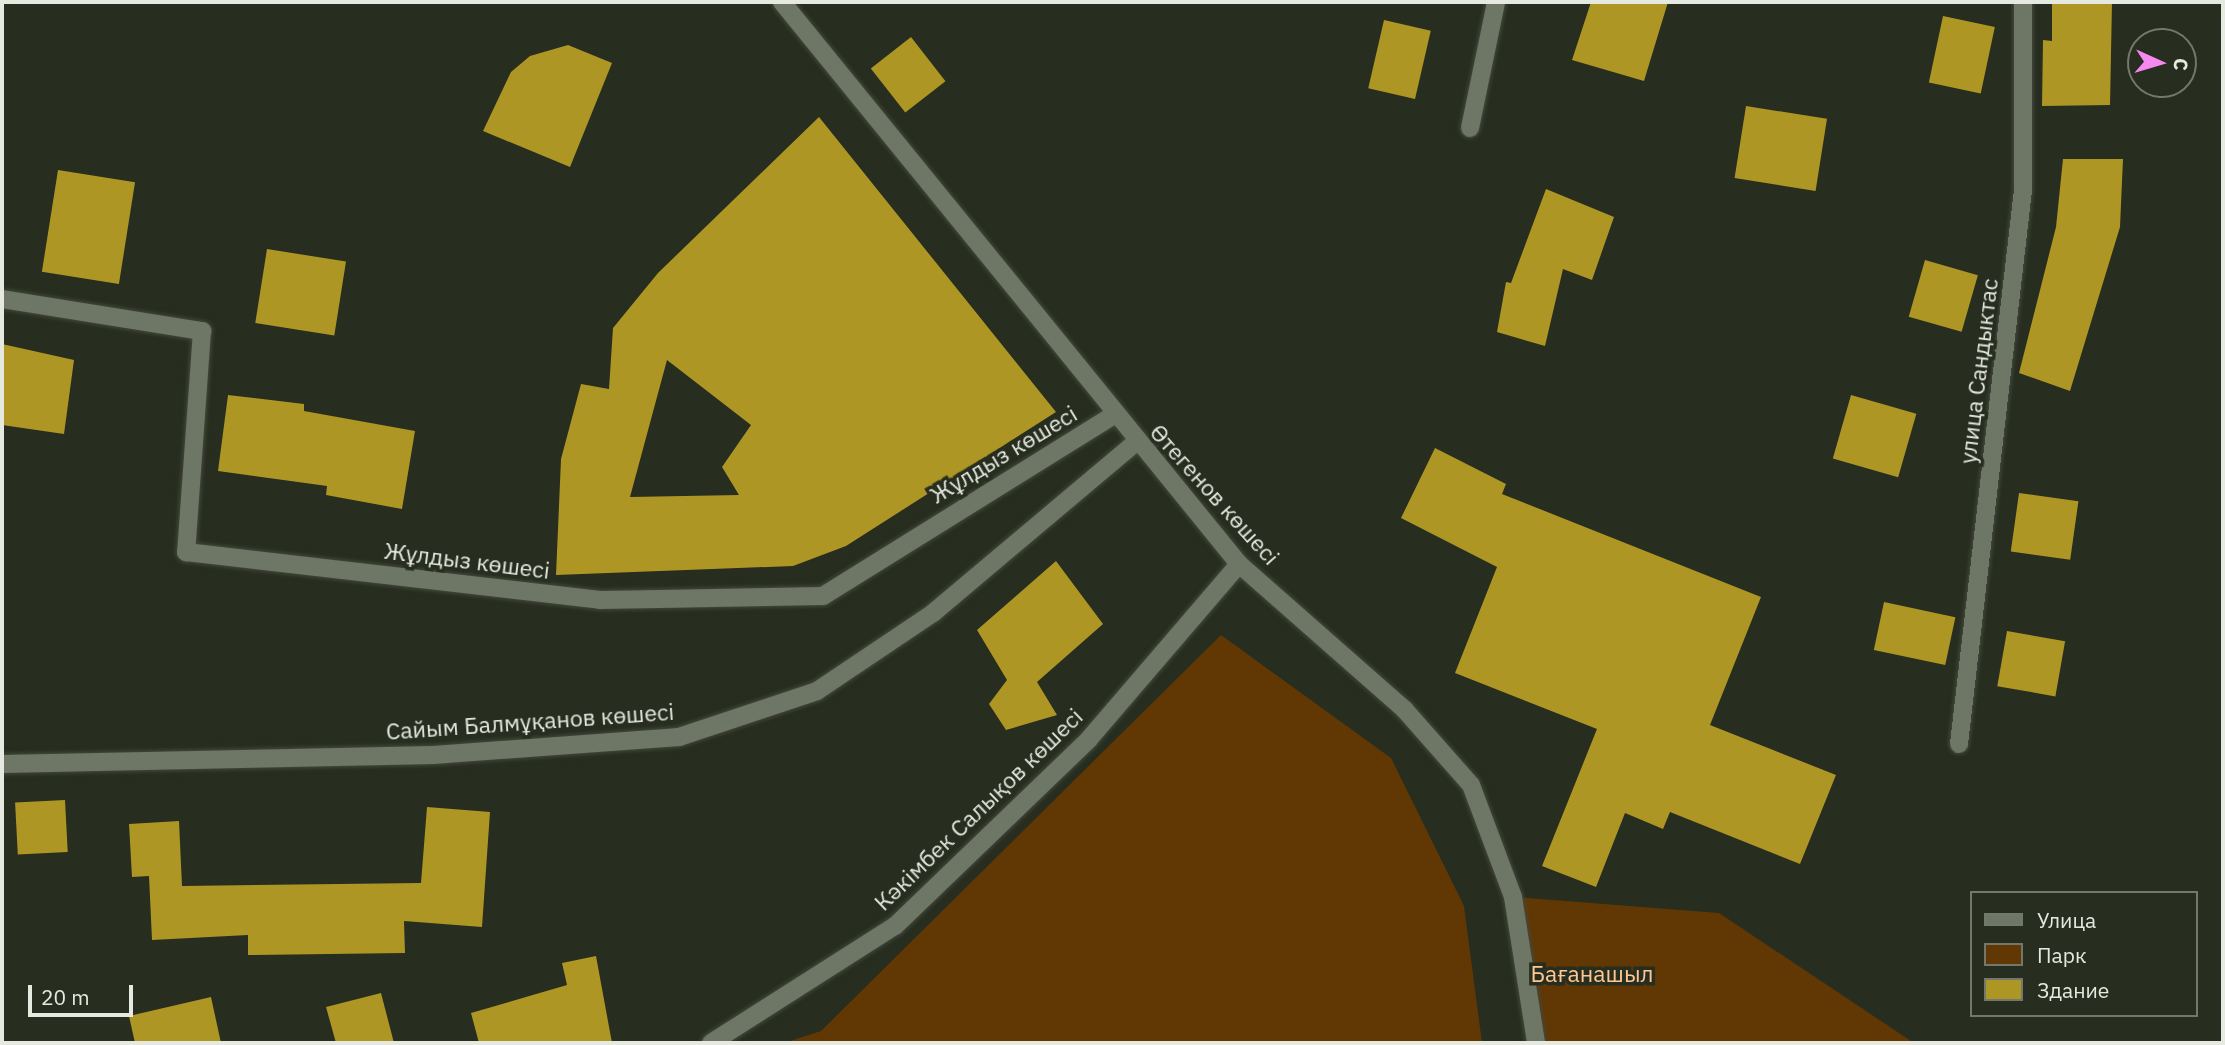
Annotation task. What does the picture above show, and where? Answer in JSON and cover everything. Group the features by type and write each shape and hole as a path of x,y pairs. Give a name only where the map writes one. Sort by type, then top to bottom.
{"street":[{"name":"Өтегенов көшесі","path":"782,2 1136,443 1239,564 1404,709 1471,785 1513,897 1536,1043"},
{"path":"1469,128 1496,2"},
{"name":"улица Сандыктас","path":"1959,744 2024,190 2023,2"},
{"name":"Жұлдыз көшесі","path":"2,299 202,331 186,552 600,600 823,596 1114,415"},
{"name":"Сайым Балмұқанов көшесі","path":"2,764 433,755 679,737 817,691 933,613 1136,443"},
{"name":"Кәкімбек Салықов көшесі","path":"711,1043 895,926 1089,739 1239,564"}],"green space":[{"path":"1221,635 1391,758 1464,906 1482,1043 784,1043 821,1031"},
{"name":"Бағанашыл","path":"1513,897 1719,913 1914,1043 1527,1043"}],"building":[{"path":"1591,2 1668,2 1644,81 1572,60"},
{"path":"2052,2 2112,2 2110,105 2042,106 2043,40 2052,41"},
{"path":"1943,16 1995,27 1981,94 1929,83"},
{"path":"1384,20 1431,31 1415,99 1368,88"},
{"path":"911,37 945,81 905,113 871,68"},
{"path":"568,45 612,63 570,167 483,131 511,72 530,56"},
{"path":"1746,106 1827,119 1816,191 1735,178"},
{"path":"819,117 1056,412 846,546 793,566 556,575 561,459 581,384 609,389 613,328 658,273","holes":["667,360 751,425 722,467 739,495 630,497"]},
{"path":"2063,159 2123,159 2120,227 2070,391 2019,373 2056,227"},
{"path":"58,170 135,182 119,284 42,272"},
{"path":"1546,189 1614,217 1592,280 1563,269 1545,346 1497,332 1506,282 1511,283"},
{"path":"267,249 346,262 334,336 255,323"},
{"path":"1925,260 1978,275 1962,332 1909,317"},
{"path":"2,344 74,360 64,434 2,425"},
{"path":"228,395 304,404 304,411 415,431 402,509 326,495 327,486 218,471"},
{"path":"1851,395 1916,414 1898,477 1833,458"},
{"path":"1435,448 1506,484 1502,494 1761,597 1710,725 1836,775 1800,864 1670,812 1663,829 1625,813 1596,887 1542,866 1597,729 1455,673 1497,567 1401,518"},
{"path":"2019,493 2078,501 2070,560 2011,551"},
{"path":"1056,561 1103,624 1037,682 1057,715 1006,730 989,704 1007,680 977,630"},
{"path":"1884,602 1955,617 1945,665 1874,650"},
{"path":"2007,631 2065,641 2055,696 1997,686"},
{"path":"65,800 68,852 18,855 15,803"},
{"path":"427,807 490,812 482,927 404,921 405,953 248,955 248,935 152,940 149,876 132,877 129,824 179,821 182,886 421,883"},
{"path":"596,956 612,1043 479,1043 471,1013 567,985 562,963"},
{"path":"381,993 394,1043 336,1043 326,1007"},
{"path":"211,997 221,1043 135,1043 129,1016"}]}
